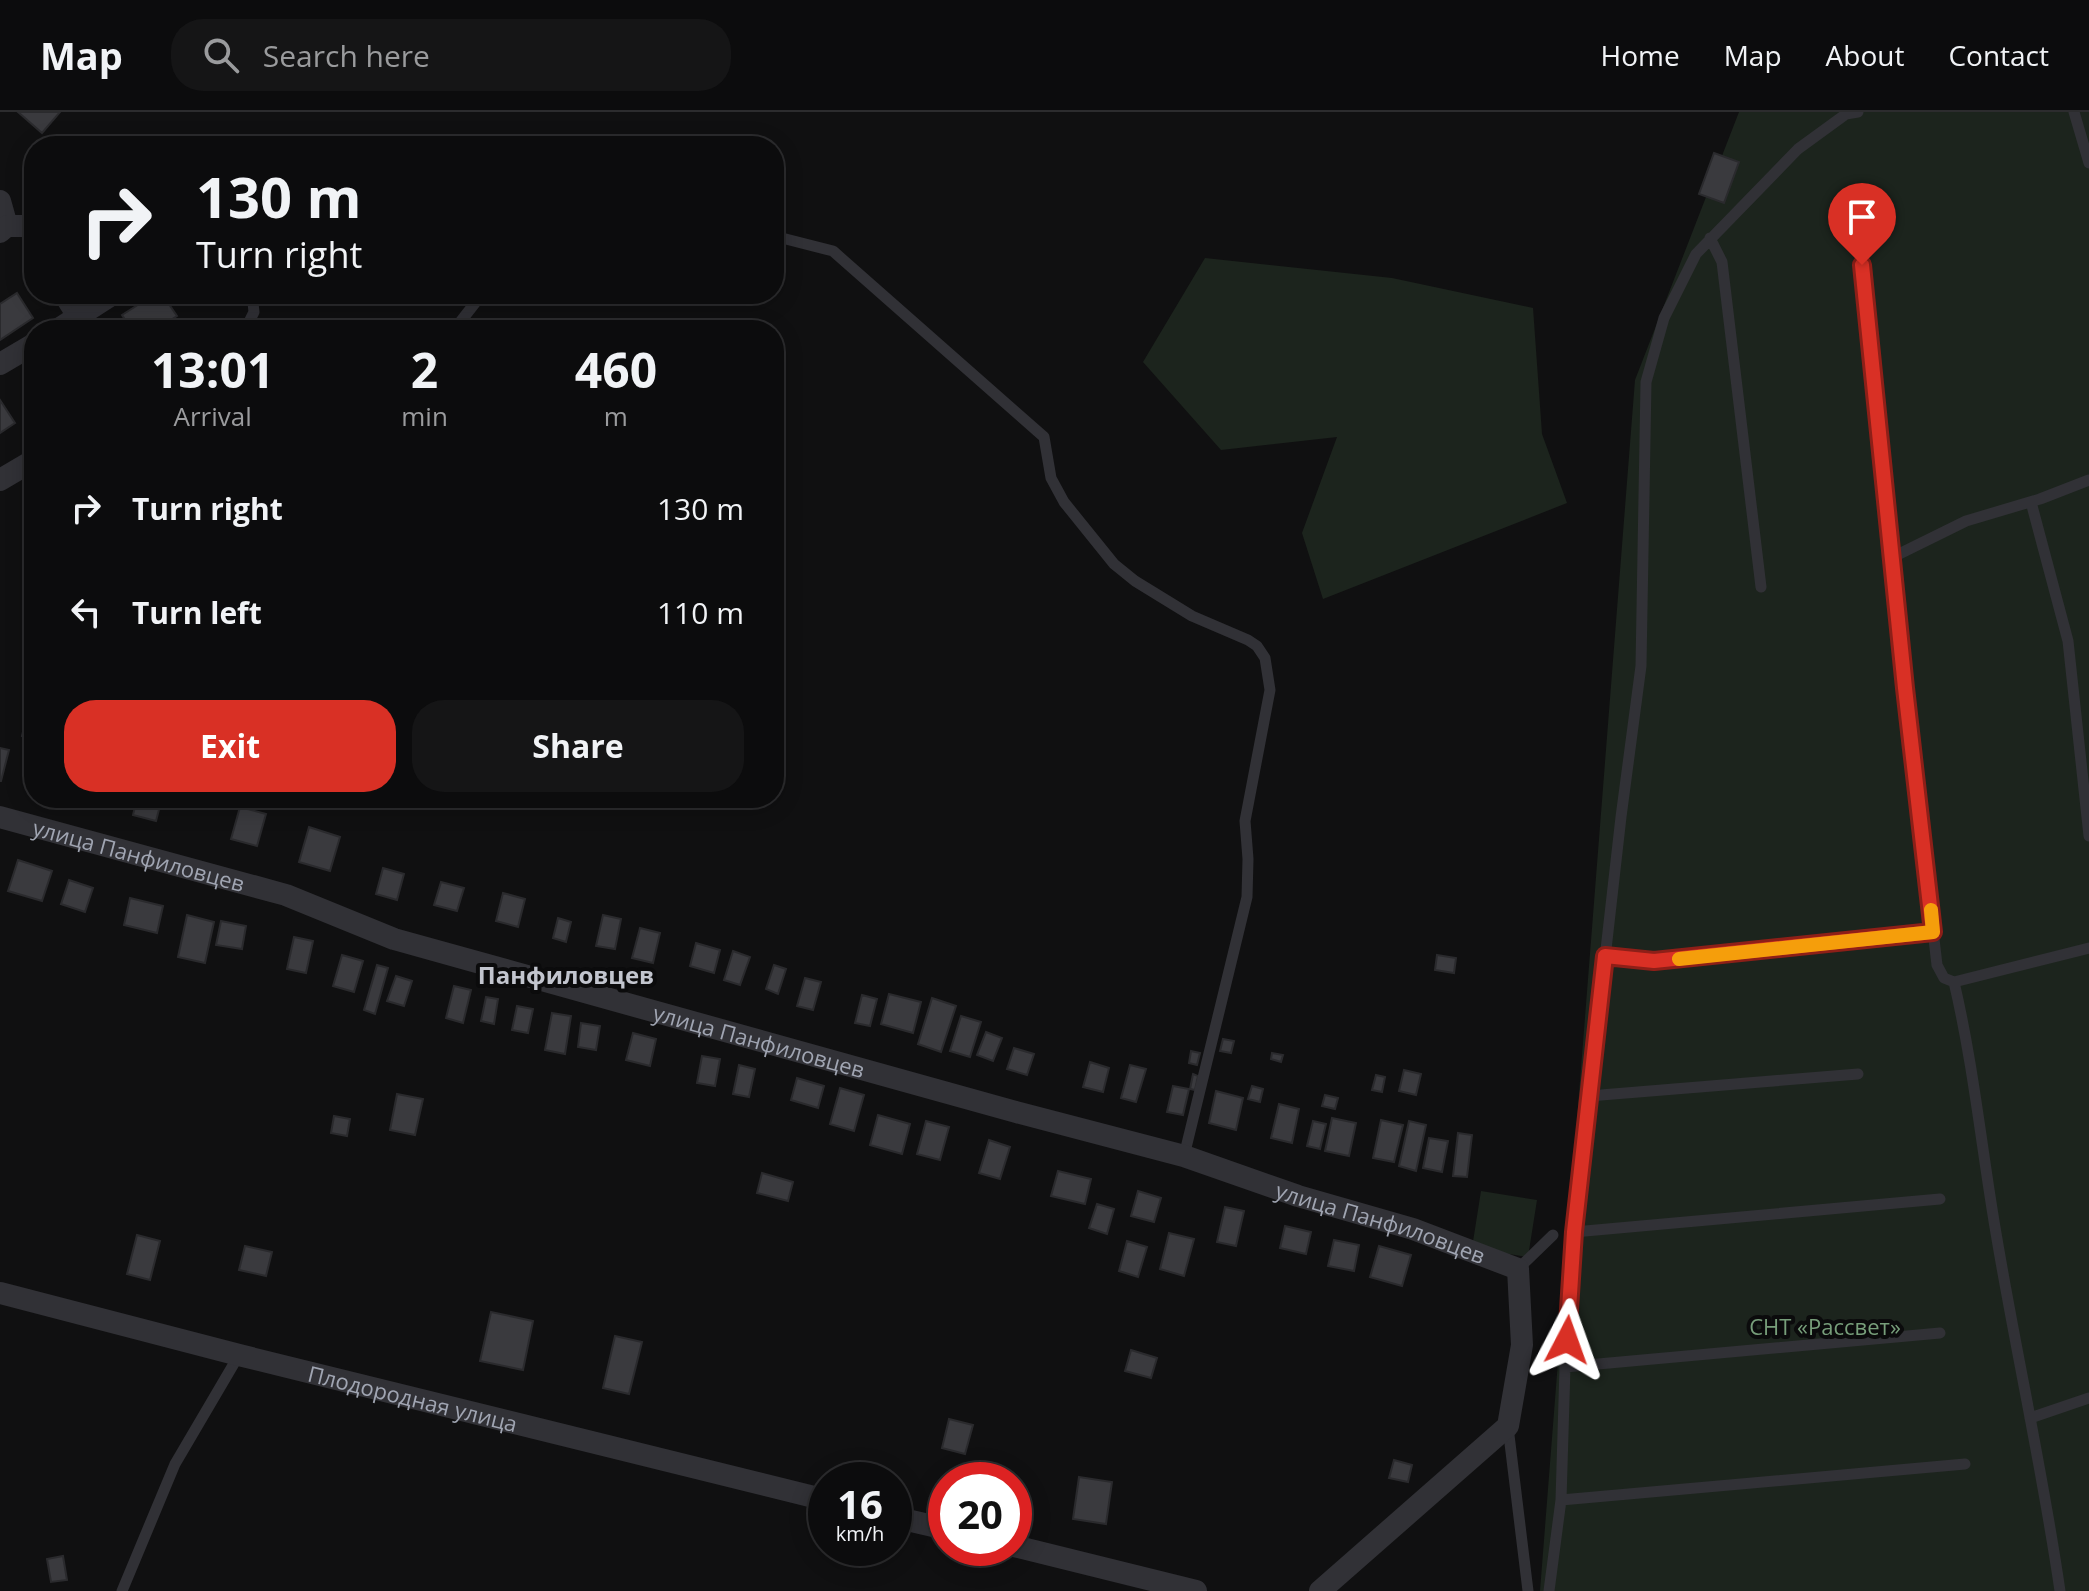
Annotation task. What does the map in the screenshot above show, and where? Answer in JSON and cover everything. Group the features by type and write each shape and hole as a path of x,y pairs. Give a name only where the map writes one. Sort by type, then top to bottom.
{"street":[{"path":"0,201 20,229"},
{"path":"86,320 103,304"},
{"path":"0,364 24,350"},
{"path":"0,480 24,466"},
{"name":"улица Панфиловцев","path":"0,817 286,895 394,939 1184,1156 1298,1196 1413,1229 1518,1269"},
{"path":"1320,1591 1508,1426 1522,1345 1518,1269"},
{"name":"Плодородная улица","path":"0,1293 808,1496"},
{"path":"1032,1550 1196,1591"}],"lane":[{"path":"1549,1591 1561,1500 1565,1367 1574,1232 1641,666 1646,382 1664,318 1696,254 1798,149 1846,114 1858,112"},
{"path":"2074,112 2089,163"},
{"path":"1855,206 1937,965 1944,978 1954,982 2089,948"},
{"path":"1710,238 1722,262 1761,587"},
{"path":"784,239 833,251 1044,437 1051,478 1064,502 1114,564 1135,581 1192,616 1248,640 1257,646 1265,658 1270,690 1245,821 1247,897 1184,1156"},
{"path":"462,320 474,304"},
{"path":"1893,557 1966,521 2031,502 2089,480"},
{"path":"2031,502 2068,641 2089,836"},
{"path":"1605,956 1654,961 1933,932"},
{"path":"1954,982 1968,1040 1997,1238 2050,1520 2060,1591"},
{"path":"1589,1096 1858,1074"},
{"path":"1574,1232 1940,1199"},
{"path":"1518,1269 1553,1235"},
{"path":"1565,1367 1940,1333"},
{"path":"122,1591 175,1464 239,1355"},
{"path":"2030,1418 2089,1398"},
{"path":"1508,1426 1528,1591"},
{"path":"1561,1500 1965,1464"}],"green space":[{"name":"СНТ «Рассвет»","path":"1739,112 2089,112 2089,1591 1540,1591 1635,380"},
{"path":"1205,258 1392,278 1533,308 1542,434 1567,503 1323,599 1302,533 1337,437 1221,450 1143,362"},
{"path":"1481,1191 1537,1200 1528,1257 1472,1248"}],"building":[{"path":"18,112 60,112 42,133"},
{"path":"1714,153 1739,162 1724,203 1699,194"},
{"path":"17,293 33,318 24,320 24,324 0,340 0,304"},
{"path":"139,304 169,304 177,316 171,320 125,320 122,315"},
{"path":"0,400 15,423 0,433"},
{"path":"0,748 9,750 1,781 0,781"},
{"path":"135,808 159,808 156,821 133,815"},
{"path":"240,808 266,814 257,846 231,839"},
{"path":"309,827 340,837 330,871 299,862"},
{"path":"18,860 52,871 42,901 8,891"},
{"path":"383,868 404,874 397,900 376,894"},
{"path":"69,880 93,888 85,912 61,904"},
{"path":"441,882 464,888 457,911 434,905"},
{"path":"503,893 525,899 518,927 496,921"},
{"path":"130,898 163,906 157,933 124,925"},
{"path":"187,915 214,922 205,963 178,957"},
{"path":"603,915 621,919 615,949 596,946"},
{"path":"558,918 571,922 566,942 553,938"},
{"path":"221,921 246,926 242,949 216,945"},
{"path":"640,928 660,933 653,963 632,958"},
{"path":"294,937 313,941 306,973 287,969"},
{"path":"696,943 720,950 714,973 690,966"},
{"path":"733,951 750,957 740,985 724,980"},
{"path":"342,955 363,961 354,992 333,986"},
{"path":"1437,955 1456,958 1454,973 1435,970"},
{"path":"377,965 388,968 375,1014 364,1010"},
{"path":"774,965 786,969 778,994 766,989"},
{"path":"396,976 412,981 404,1006 387,1001"},
{"path":"805,978 821,982 813,1010 797,1006"},
{"path":"454,986 471,990 463,1023 446,1018"},
{"path":"889,994 921,1002 913,1033 881,1024"},
{"path":"862,995 877,999 870,1026 855,1023"},
{"path":"486,997 498,999 494,1024 481,1021"},
{"path":"932,998 956,1006 941,1052 918,1044"},
{"path":"517,1006 533,1009 528,1033 512,1030"},
{"path":"552,1013 571,1016 565,1054 545,1050"},
{"path":"961,1016 981,1022 970,1057 950,1051"},
{"path":"581,1023 600,1026 596,1050 578,1047"},
{"path":"986,1032 1002,1038 993,1061 977,1055"},
{"path":"633,1033 656,1039 650,1066 626,1060"},
{"path":"1223,1039 1234,1041 1231,1053 1220,1051"},
{"path":"1014,1048 1034,1054 1027,1075 1007,1069"},
{"path":"1191,1051 1200,1053 1197,1065 1189,1063"},
{"path":"1272,1053 1283,1055 1281,1062 1271,1059"},
{"path":"702,1056 720,1059 715,1086 697,1083"},
{"path":"1090,1062 1109,1068 1103,1092 1083,1087"},
{"path":"739,1065 755,1069 749,1097 733,1094"},
{"path":"1130,1065 1146,1069 1136,1102 1121,1098"},
{"path":"1404,1070 1421,1074 1416,1095 1399,1091"},
{"path":"1193,1074 1198,1076 1195,1090 1190,1089"},
{"path":"1376,1075 1385,1077 1382,1092 1372,1090"},
{"path":"797,1078 824,1086 818,1108 791,1100"},
{"path":"1173,1086 1189,1089 1183,1115 1167,1112"},
{"path":"1252,1086 1263,1089 1260,1102 1248,1099"},
{"path":"840,1088 864,1095 854,1131 830,1124"},
{"path":"1216,1091 1243,1098 1236,1130 1209,1123"},
{"path":"397,1094 423,1099 415,1135 390,1130"},
{"path":"1325,1095 1338,1098 1335,1109 1322,1106"},
{"path":"1279,1104 1299,1109 1292,1143 1271,1138"},
{"path":"878,1115 910,1124 902,1154 870,1145"},
{"path":"334,1116 350,1119 347,1136 331,1133"},
{"path":"1332,1118 1356,1123 1349,1156 1325,1151"},
{"path":"1381,1120 1403,1125 1394,1162 1373,1158"},
{"path":"926,1121 949,1127 940,1160 917,1154"},
{"path":"1313,1121 1326,1124 1320,1149 1307,1146"},
{"path":"1409,1121 1426,1125 1416,1171 1399,1166"},
{"path":"1458,1133 1472,1135 1467,1177 1453,1176"},
{"path":"1429,1138 1448,1141 1442,1172 1423,1168"},
{"path":"989,1140 1010,1147 1000,1179 979,1173"},
{"path":"1058,1171 1091,1179 1085,1204 1051,1196"},
{"path":"762,1173 793,1182 788,1201 757,1193"},
{"path":"1138,1191 1161,1198 1154,1222 1131,1216"},
{"path":"1097,1204 1114,1209 1107,1234 1089,1228"},
{"path":"1225,1207 1244,1211 1236,1246 1217,1242"},
{"path":"1285,1226 1311,1232 1306,1254 1280,1248"},
{"path":"1169,1233 1194,1239 1184,1276 1160,1269"},
{"path":"137,1235 160,1241 150,1280 127,1274"},
{"path":"1334,1240 1359,1245 1354,1271 1328,1266"},
{"path":"1127,1241 1147,1247 1138,1277 1119,1271"},
{"path":"245,1246 272,1252 266,1276 239,1270"},
{"path":"1379,1246 1411,1255 1402,1286 1370,1277"},
{"path":"491,1312 533,1321 523,1370 480,1361"},
{"path":"615,1336 642,1342 629,1394 603,1388"},
{"path":"1131,1350 1157,1358 1151,1378 1125,1371"},
{"path":"949,1419 973,1425 965,1454 942,1448"},
{"path":"1394,1460 1412,1465 1408,1482 1389,1478"},
{"path":"1079,1477 1112,1482 1106,1524 1073,1519"},
{"path":"63,1556 67,1580 51,1582 47,1559"}],"slow traffic":[{"path":"1679,959 1933,932 1931,910"}],"district":[{"name":"Панфиловцев","path":"566,974"}],"route":[{"path":"1567,1340 1574,1232 1605,956 1654,961 1933,932 1862,265"}]}
